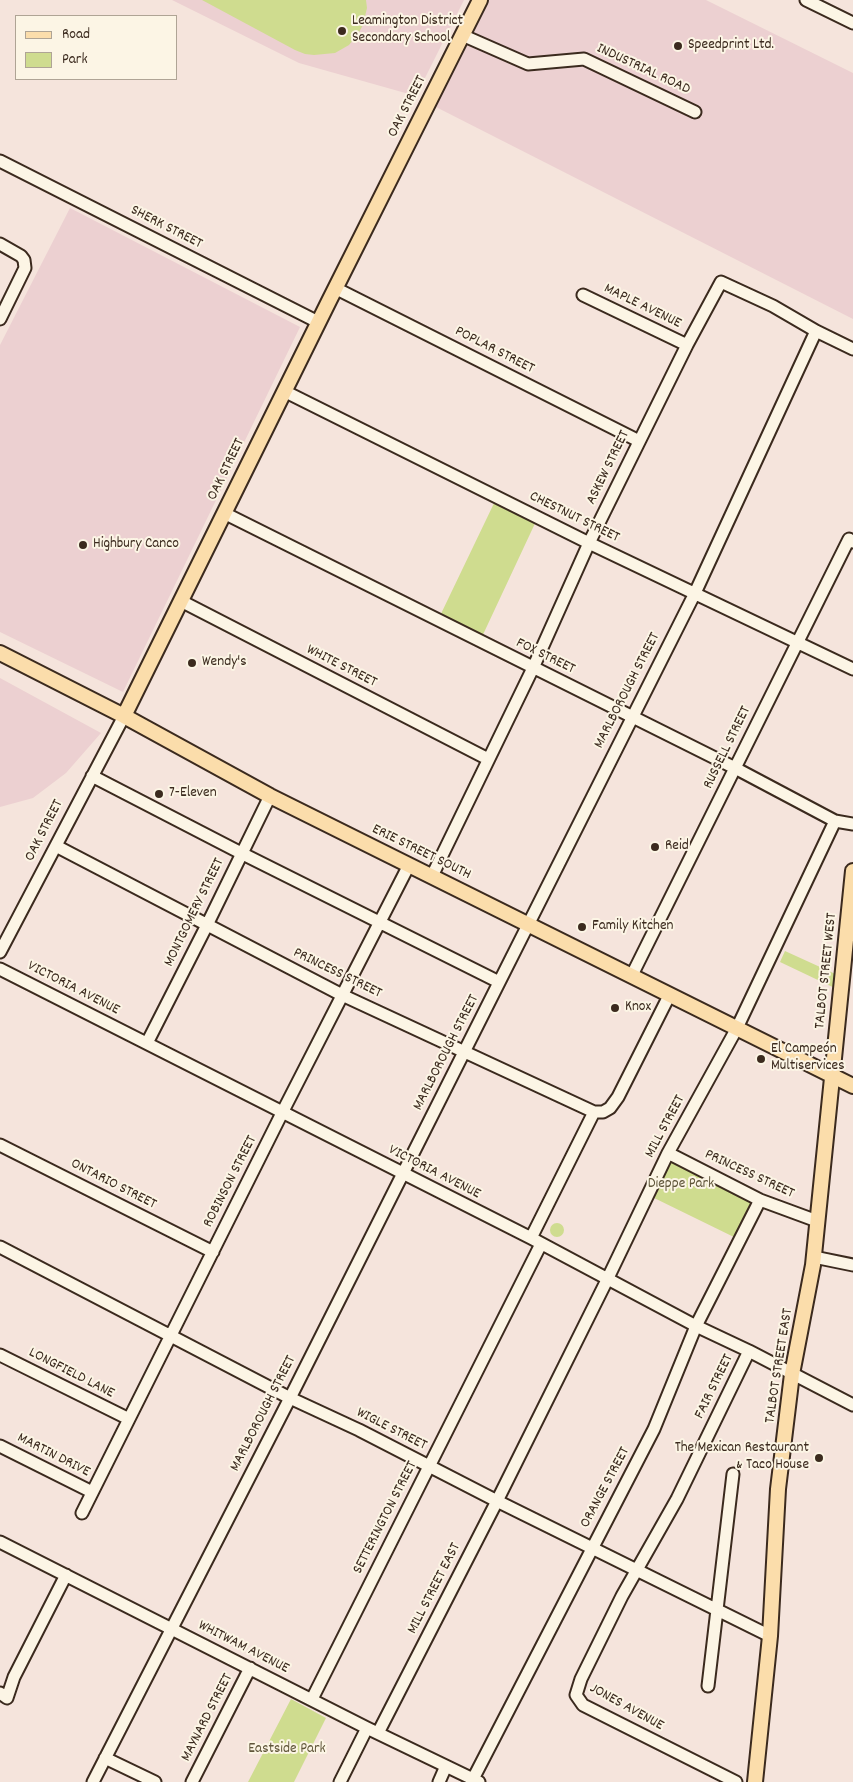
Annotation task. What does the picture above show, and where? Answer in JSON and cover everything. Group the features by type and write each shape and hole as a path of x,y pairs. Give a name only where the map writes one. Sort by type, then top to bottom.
{"main road":[{"name":"OAK STREET","path":"124,716 318,322 480,0"},
{"name":"ERIE STREET SOUTH","path":"0,653 124,716 270,796 853,1086"},
{"name":"TALBOT STREET WEST","path":"832,1074 848,960 853,871"},
{"name":"TALBOT STREET EAST","path":"755,1782 770,1636 778,1489 792,1374 814,1258 832,1074"}],"street":[{"path":"806,0 853,23"},
{"name":"INDUSTRIAL ROAD","path":"462,35 528,64 584,59 695,112"},
{"name":"SHERK STREET","path":"0,161 318,322"},
{"path":"0,244 21,256 24,260 25,268 0,319"},
{"name":"ASKEW STREET","path":"432,876 533,668 589,543 687,345 721,282 773,306 816,331"},
{"name":"POPLAR STREET","path":"335,288 639,441"},
{"name":"MAPLE AVENUE","path":"583,295 687,345"},
{"path":"816,331 853,349"},
{"name":"MARLBOROUGH STREET","path":"93,1782 170,1628 290,1398 527,924 695,594 816,331"},
{"name":"CHESTNUT STREET","path":"284,391 589,543 853,669"},
{"name":"FOX STREET","path":"224,513 735,768 835,821 853,824"},
{"name":"RUSSELL STREET","path":"632,975 848,540 853,542"},
{"name":"WHITE STREET","path":"181,601 488,759"},
{"name":"OAK STREET","path":"0,952 124,716"},
{"path":"92,776 499,982"},
{"name":"MONTGOMERY STREET","path":"147,1043 270,796"},
{"name":"MILL STREET","path":"497,1501 608,1280 668,1153 737,1028 835,821"},
{"name":"PRINCESS STREET","path":"56,846 342,995 594,1112"},
{"name":"ROBINSON STREET","path":"82,1513 282,1113 409,865"},
{"name":"VICTORIA AVENUE","path":"0,969 536,1241 696,1326 749,1350 853,1404"},
{"path":"594,1112 603,1112 610,1108 633,1070 670,994"},
{"name":"SETTERINGTON STREET","path":"312,1699 429,1466 536,1241 594,1112"},
{"name":"ONTARIO STREET","path":"0,1145 213,1252"},
{"name":"PRINCESS STREET","path":"668,1153 760,1200 818,1221"},
{"name":"ORANGE STREET","path":"476,1780 592,1547 654,1429 696,1326 760,1200"},
{"name":"WIGLE STREET","path":"0,1247 290,1398 770,1636"},
{"path":"814,1258 853,1264"},
{"name":"FAIR STREET","path":"637,1570 677,1499 749,1350"},
{"name":"LONGFIELD LANE","path":"0,1355 128,1419"},
{"name":"MARTIN DRIVE","path":"0,1446 92,1492"},
{"path":"708,1686 733,1474"},
{"name":"MILL STREET EAST","path":"378,1733 497,1501"},
{"name":"WHITWAM AVENUE","path":"0,1542 367,1728 476,1780"},
{"name":"JONES AVENUE","path":"637,1570 581,1679 576,1695 583,1705 736,1782"},
{"path":"0,1693 7,1698 14,1678 66,1575"},
{"name":"MAYNARD STREET","path":"192,1782 250,1668"},
{"path":"340,1782 367,1728"},
{"path":"105,1758 154,1782"},
{"path":"438,1782 446,1766"}],"shaded area":[{"name":"Leamington District Secondary School","path":"172,0 464,0 416,96 299,63"},
{"path":"487,0 706,0 853,73 853,319 434,106"},
{"name":"Highbury Canco","path":"70,208 300,327 123,692 0,632 0,345"},
{"path":"0,678 101,733 66,773 33,798 0,807"}],"green space":[{"path":"202,0 366,0 367,8 363,25 349,45 335,53 314,55 295,50"},
{"path":"497,497 538,517 480,641 438,620"},
{"path":"785,951 842,977 841,991 780,962"},
{"name":"Dieppe Park","path":"668,1153 760,1200 740,1240 648,1195"},
{"path":"554,1223 560,1223 564,1230 560,1237 554,1237 550,1233 550,1227"},
{"name":"Eastside Park","path":"291,1699 326,1718 294,1782 248,1782"}],"place":[{"name":"Leamington District Secondary School","path":"342,31"},
{"name":"Speedprint Ltd.","path":"678,46"},
{"name":"Highbury Canco","path":"83,545"},
{"name":"Wendy's","path":"192,663"},
{"name":"7-Eleven","path":"159,794"},
{"name":"Reid","path":"655,847"},
{"name":"Family Kitchen","path":"582,927"},
{"name":"Knox","path":"615,1008"},
{"name":"El Campeón Multiservices","path":"761,1059"},
{"name":"The Mexican Restaurant & Taco House","path":"819,1458"}]}
